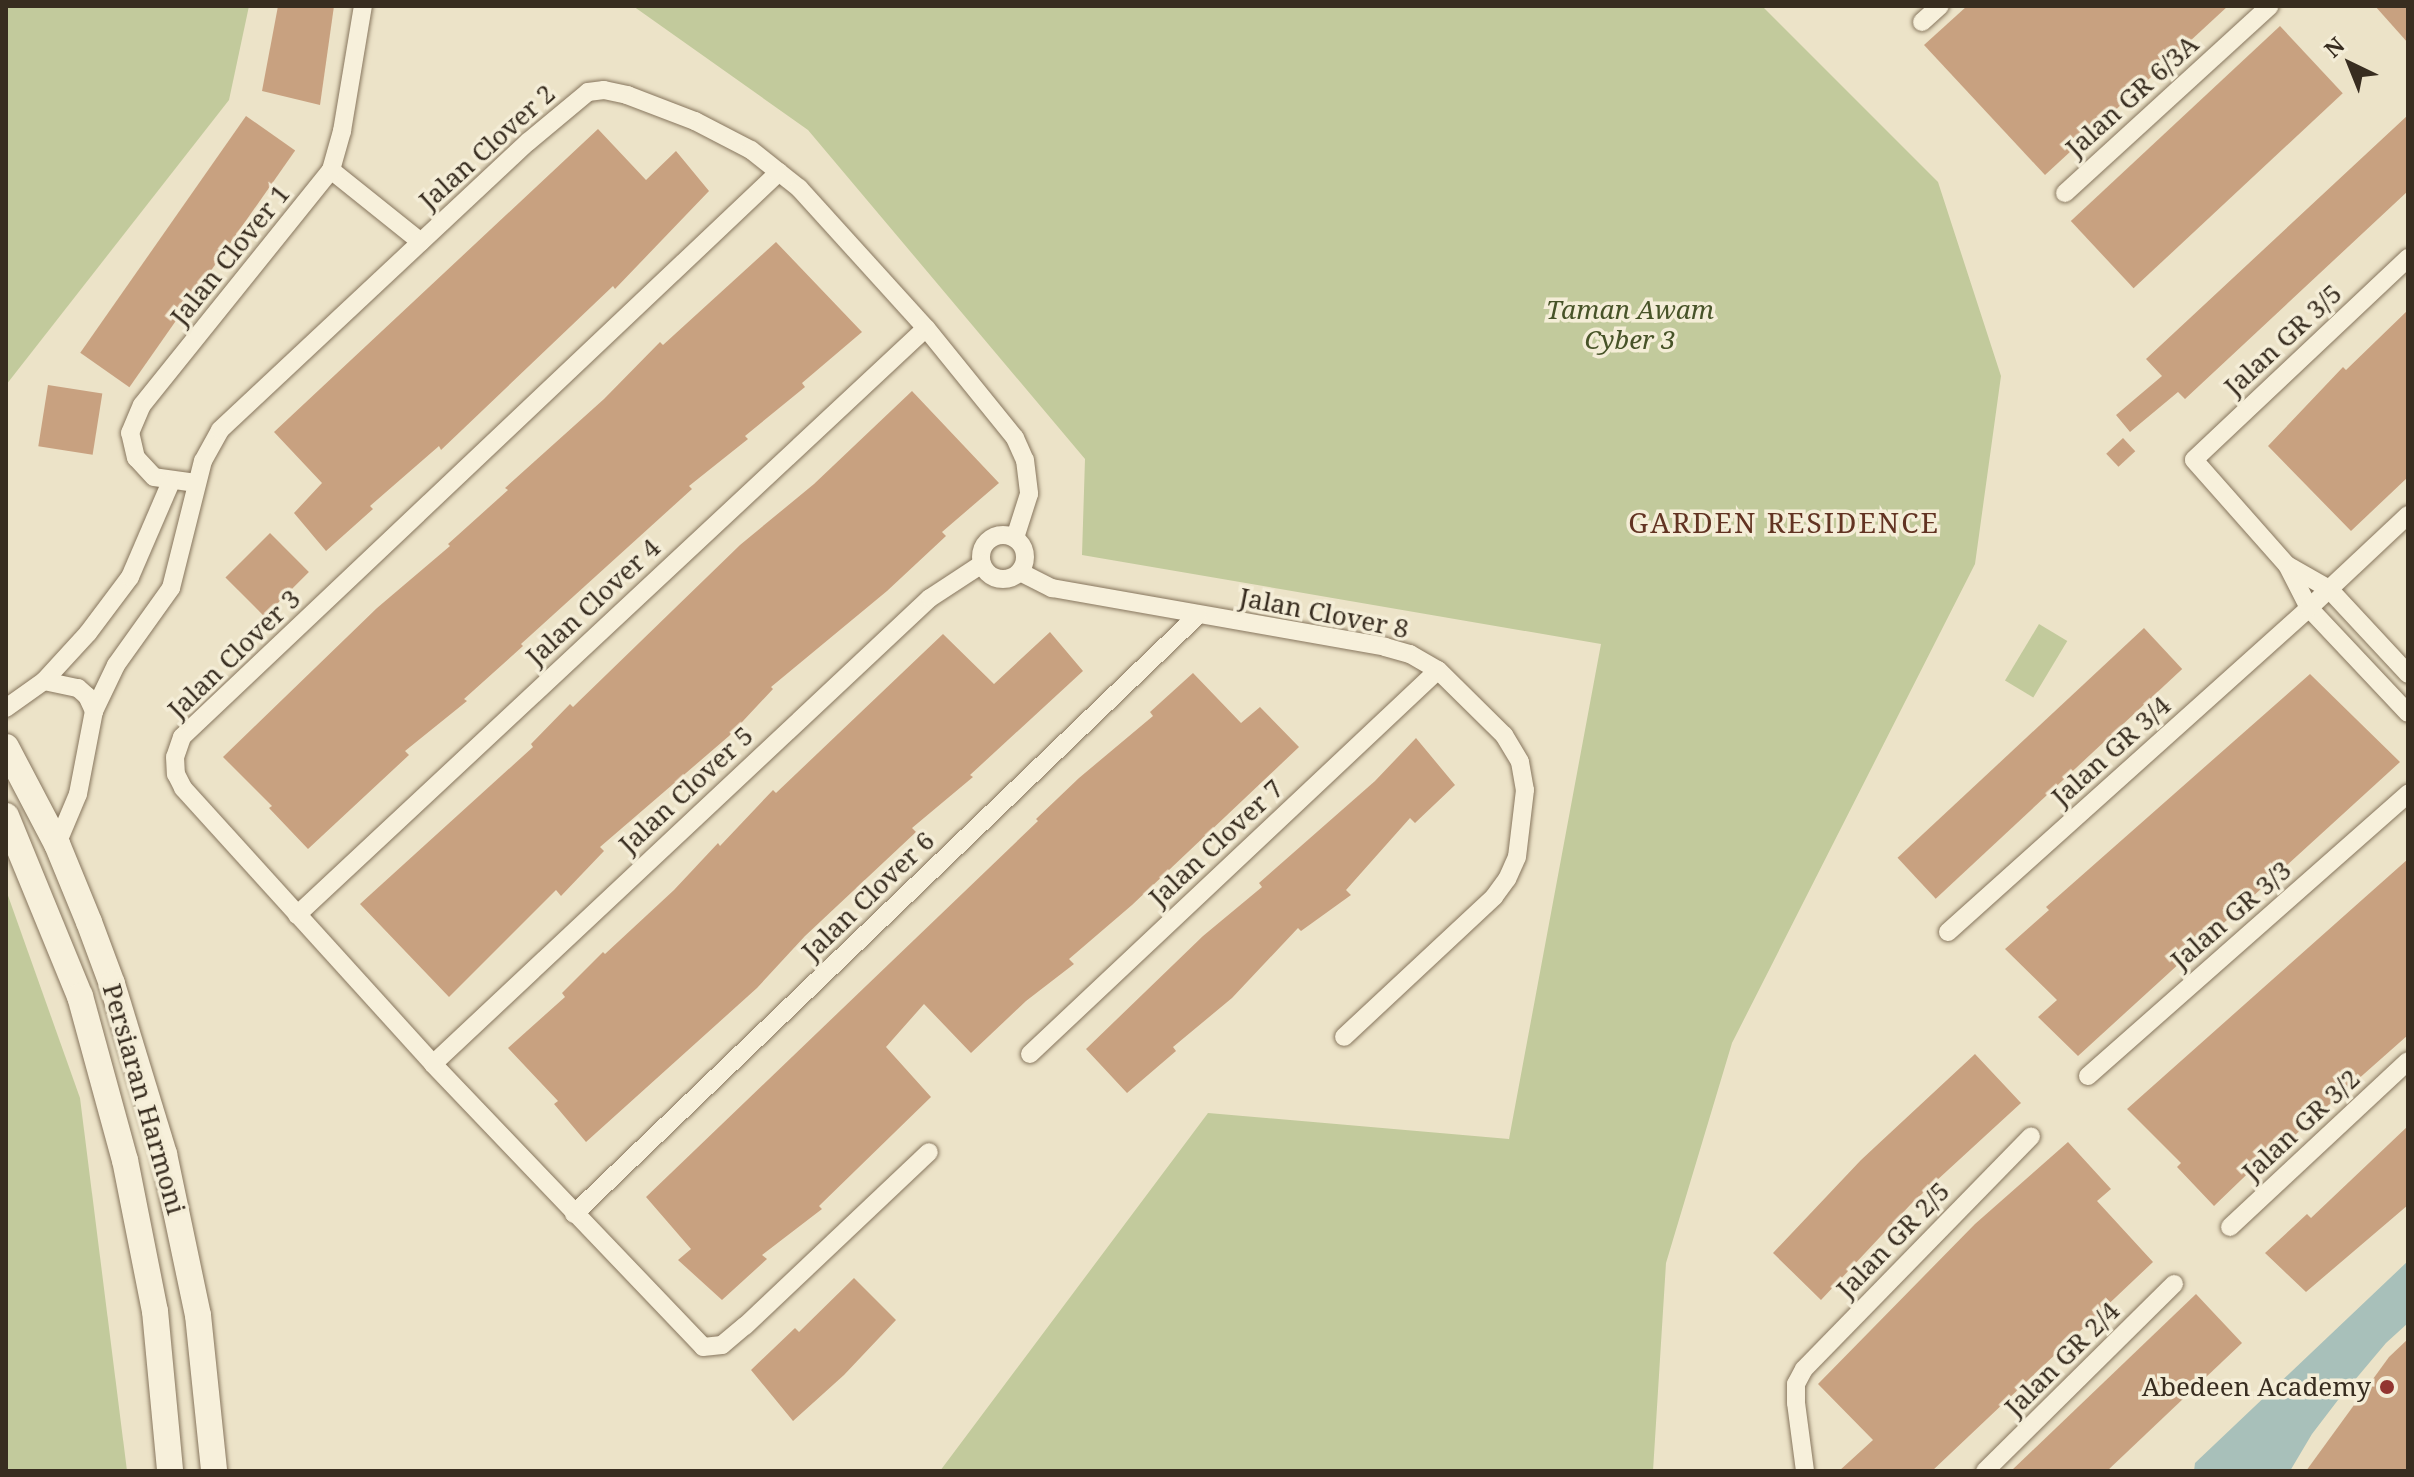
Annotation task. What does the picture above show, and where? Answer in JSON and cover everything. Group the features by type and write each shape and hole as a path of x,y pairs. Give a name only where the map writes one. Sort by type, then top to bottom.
{"street":[{"name":"Jalan Clover 1","path":"171,482 154,477 136,458 130,433 142,405 331,170 342,131 363,6"},
{"path":"1922,22 1940,6"},
{"name":"Jalan GR 6/3A","path":"2065,193 2270,6"},
{"name":"Jalan Clover 2","path":"57,844 78,794 94,711 116,665 171,588 196,483 203,461 220,430 528,142 588,92 604,90 627,95 695,121 751,150 799,188 926,328 1015,438 1025,460 1029,494 1015,538"},
{"path":"331,170 421,242"},
{"name":"Jalan Clover 3","path":"574,1214 433,1064 183,788 176,774 175,757 182,737 779,172"},
{"name":"Jalan GR 3/5","path":"2287,565 2194,460 2408,258"},
{"name":"Jalan Clover 4","path":"297,915 926,328"},
{"path":"6,708 44,681 88,633 130,577 171,482 196,483"},
{"path":"2329,589 2408,515"},
{"path":"1000,535 1015,538 1026,554 1020,572 1009,579 995,578 982,564 987,542 1000,535"},
{"name":"Jalan Clover 5","path":"433,1064 930,598 982,564"},
{"path":"2287,565 2329,589 2408,674"},
{"path":"2287,565 2309,608 2408,713"},
{"name":"Jalan Clover 8","path":"1020,572 1052,588 1410,654 1438,670 1504,735 1520,762 1525,790 1517,857 1494,897 1344,1037"},
{"name":"Jalan GR 3/4","path":"1948,932 2329,589"},
{"name":"Jalan Clover 6","path":"574,1214 1198,615"},
{"name":"Jalan Clover 7","path":"1030,1054 1438,670"},
{"path":"44,681 78,688 87,696 94,711"},
{"name":"Persiaran Harmoni","path":"6,747 57,844 112,984 164,1154 198,1315 214,1471"},
{"name":"Jalan GR 3/3","path":"2088,1076 2408,794"},
{"name":"Persiaran Harmoni","path":"6,816 80,996 125,1160 155,1311 170,1471"},
{"name":"Jalan GR 3/2","path":"2230,1227 2408,1061"},
{"name":"Jalan GR 2/5","path":"1805,1471 1796,1384 1804,1369 2031,1136"},
{"path":"574,1214 686,1332 703,1347 722,1345 929,1152"},
{"name":"Jalan GR 2/4","path":"1985,1471 2174,1284"}],"green space":[{"path":"6,6 249,6 229,100 6,385"},
{"name":"Taman Awam Cyber 3","path":"633,6 1762,6 1938,182 2001,376 1975,564 1732,1043 1666,1263 1653,1471 940,1471 1208,1113 1509,1139 1601,644 1082,555 1085,459 808,130"},
{"path":"2039,624 2067,641 2033,698 2005,681"},
{"path":"6,890 80,1098 127,1471 6,1471"}],"water":[{"path":"2408,1261 2408,1323 2386,1343 2338,1400 2312,1434 2290,1471 2194,1471 2195,1463"}],"building":[{"path":"278,6 334,6 320,105 262,91"},
{"path":"1967,6 2228,6 2045,175 1924,45"},
{"path":"2375,6 2408,6 2408,43"},
{"path":"2280,26 2343,93 2134,288 2071,221"},
{"path":"2408,115 2408,191 2185,399 2178,392 2130,432 2116,415 2162,376 2146,359"},
{"path":"246,116 295,150 129,387 80,353"},
{"path":"598,129 646,180 676,151 709,191 615,289 613,286 441,450 439,446 370,506 373,509 326,551 294,513 322,483 274,432"},
{"path":"776,242 862,332 802,383 805,387 745,436 748,439 689,486 692,489 521,644 523,646 464,699 467,701 405,751 409,755 308,849 269,808 272,806 223,757 377,608 450,546 448,544 508,490 505,488 604,399 660,342 663,345"},
{"path":"2408,310 2408,477 2351,531 2268,446 2343,367 2346,370"},
{"path":"48,385 102,394 93,455 38,446"},
{"path":"912,391 999,483 942,532 946,536 887,591 771,687 773,689 729,736 600,847 604,851 561,896 556,890 449,997 360,904 533,747 531,744 570,704 573,707 740,545 814,484"},
{"path":"2123,438 2135,451 2118,467 2106,454"},
{"path":"270,533 309,572 264,616 225,578"},
{"path":"2144,628 2182,669 1936,899 1898,858"},
{"path":"1050,632 1083,671 970,775 973,777 912,828 916,832 805,936 757,988 586,1142 554,1104 558,1101 508,1048 565,997 562,993 603,952 605,954 674,890 773,790 776,793 943,634 994,684"},
{"path":"1193,673 1241,723 1260,707 1299,747 1132,905 1069,959 1074,964 1026,1001 971,1053 924,1004 886,1047 931,1097 819,1206 822,1209 762,1255 767,1259 722,1300 678,1260 691,1249 646,1197 1079,778 1153,716 1150,712"},
{"path":"2310,674 2400,762 2078,1056 2038,1017 2057,1000 2005,949 2049,910 2046,907"},
{"path":"1416,738 1455,785 1415,823 1410,818 1346,890 1351,895 1301,931 1298,928 1232,998 1173,1047 1176,1051 1127,1093 1086,1049 1203,936 1262,887 1259,883 1375,781"},
{"path":"2408,859 2408,1035 2269,1158 2267,1155 2214,1206 2177,1167 2181,1163 2127,1109"},
{"path":"1975,1054 2021,1103 1911,1204 1821,1300 1773,1253 1861,1160"},
{"path":"2408,1126 2408,1205 2306,1292 2265,1253 2307,1214 2311,1218"},
{"path":"2068,1142 2111,1189 2097,1201 2153,1262 1932,1471 1839,1471 1873,1440 1818,1384 1975,1224"},
{"path":"854,1278 896,1320 844,1375 793,1421 751,1370 795,1328 799,1332"},
{"path":"2196,1294 2242,1343 2107,1471 2011,1471"},
{"name":"Abedeen Academy","path":"2408,1339 2408,1471 2306,1471 2389,1357"}],"place":[{"name":"Abedeen Academy","path":"2387,1387"}],"district":[{"name":"GARDEN RESIDENCE","path":"1784,522"}]}
